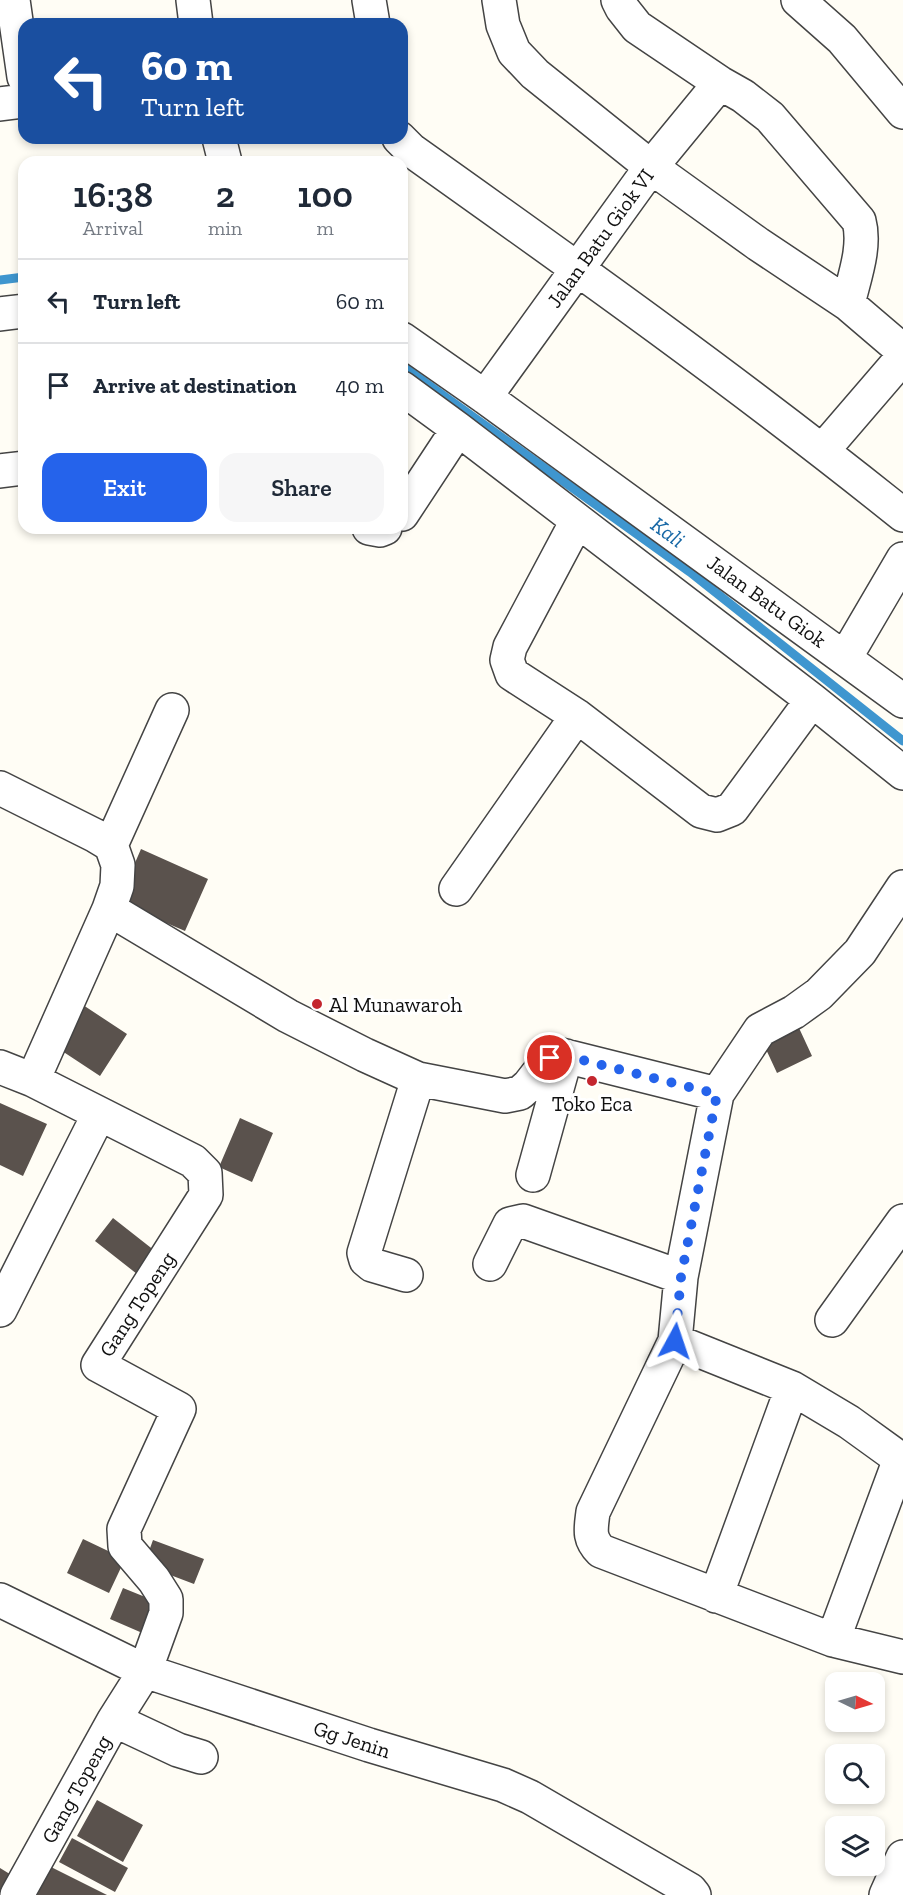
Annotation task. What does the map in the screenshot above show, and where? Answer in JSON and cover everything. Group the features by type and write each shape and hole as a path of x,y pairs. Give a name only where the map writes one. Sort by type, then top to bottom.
{"street":[{"path":"13,0 18,35"},
{"path":"192,0 195,18"},
{"path":"369,0 372,18"},
{"path":"500,0 503,25 514,52 535,74 651,167 758,244 848,304 903,351"},
{"path":"618,0 638,27 720,83 744,96 770,117 859,221 862,233 848,304"},
{"path":"798,0 842,39 903,112"},
{"name":"Jalan Batu Giok VI","path":"485,397 651,167 720,83"},
{"path":"0,104 18,102"},
{"path":"405,144 823,450 903,515"},
{"path":"0,314 18,312"},
{"name":"Jalan Batu Giok","path":"408,343 903,701"},
{"path":"823,450 903,357"},
{"path":"408,392 812,700 903,773"},
{"path":"408,504 458,429"},
{"path":"0,471 18,469"},
{"path":"577,520 510,647 507,660 512,674 577,716 701,811 717,815 732,809 812,700"},
{"path":"845,658 903,560"},
{"path":"111,845 172,710"},
{"path":"456,889 577,716"},
{"path":"0,788 111,845 118,865 117,886 109,909 33,1080"},
{"path":"903,887 860,952 819,994 794,1012 760,1030 717,1094 681,1277 675,1341 593,1512 591,1532 593,1543 601,1551 833,1640 903,1657"},
{"path":"109,909 288,1016 418,1079 505,1096 520,1093 550,1058 557,1054 717,1094"},
{"path":"533,1175 566,1056"},
{"name":"Gang Topeng","path":"0,1067 33,1080 193,1161 205,1173 206,1195 98,1365 179,1409 124,1529 125,1546 154,1580 166,1599 166,1613 145,1671 114,1720 17,1895"},
{"path":"406,1275 372,1265 366,1260 364,1253 418,1079"},
{"path":"0,1310 99,1114"},
{"path":"490,1264 510,1224 523,1221 681,1277"},
{"path":"832,1320 903,1221"},
{"path":"675,1341 792,1388 849,1422 902,1460 833,1640"},
{"path":"716,1596 792,1388"},
{"name":"Gg Jenin","path":"0,1600 145,1671 369,1745 502,1785 540,1803 690,1890 694,1895"},
{"path":"114,1720 178,1750 201,1756"},
{"path":"886,1895 903,1857"}],"building":[{"path":"141,849 208,879 185,931 118,902"},
{"path":"83,1005 127,1034 100,1076 56,1047"},
{"path":"799,1028 812,1056 777,1073 764,1045"},
{"path":"0,1103 47,1124 23,1176 0,1165"},
{"path":"240,1118 273,1133 252,1182 219,1167"},
{"path":"113,1218 155,1251 137,1274 95,1241"},
{"path":"83,1539 125,1559 109,1593 67,1573"},
{"path":"153,1540 204,1559 194,1584 144,1565"},
{"path":"123,1588 160,1603 147,1635 110,1619"},
{"path":"97,1800 143,1825 123,1862 77,1836"},
{"path":"72,1838 128,1868 115,1892 59,1862"},
{"path":"51,1867 107,1895 37,1895"},
{"path":"0,1868 13,1876 3,1895 0,1895"}],"waterway":[{"name":"Kali","path":"0,280 18,278"},
{"name":"Kali","path":"408,370 690,572 903,741"}],"place":[{"name":"Al Munawaroh","path":"317,1004"},
{"name":"Toko Eca","path":"592,1081"}],"route":[{"path":"550,1058 557,1054 717,1094 681,1277 675,1341"}]}
